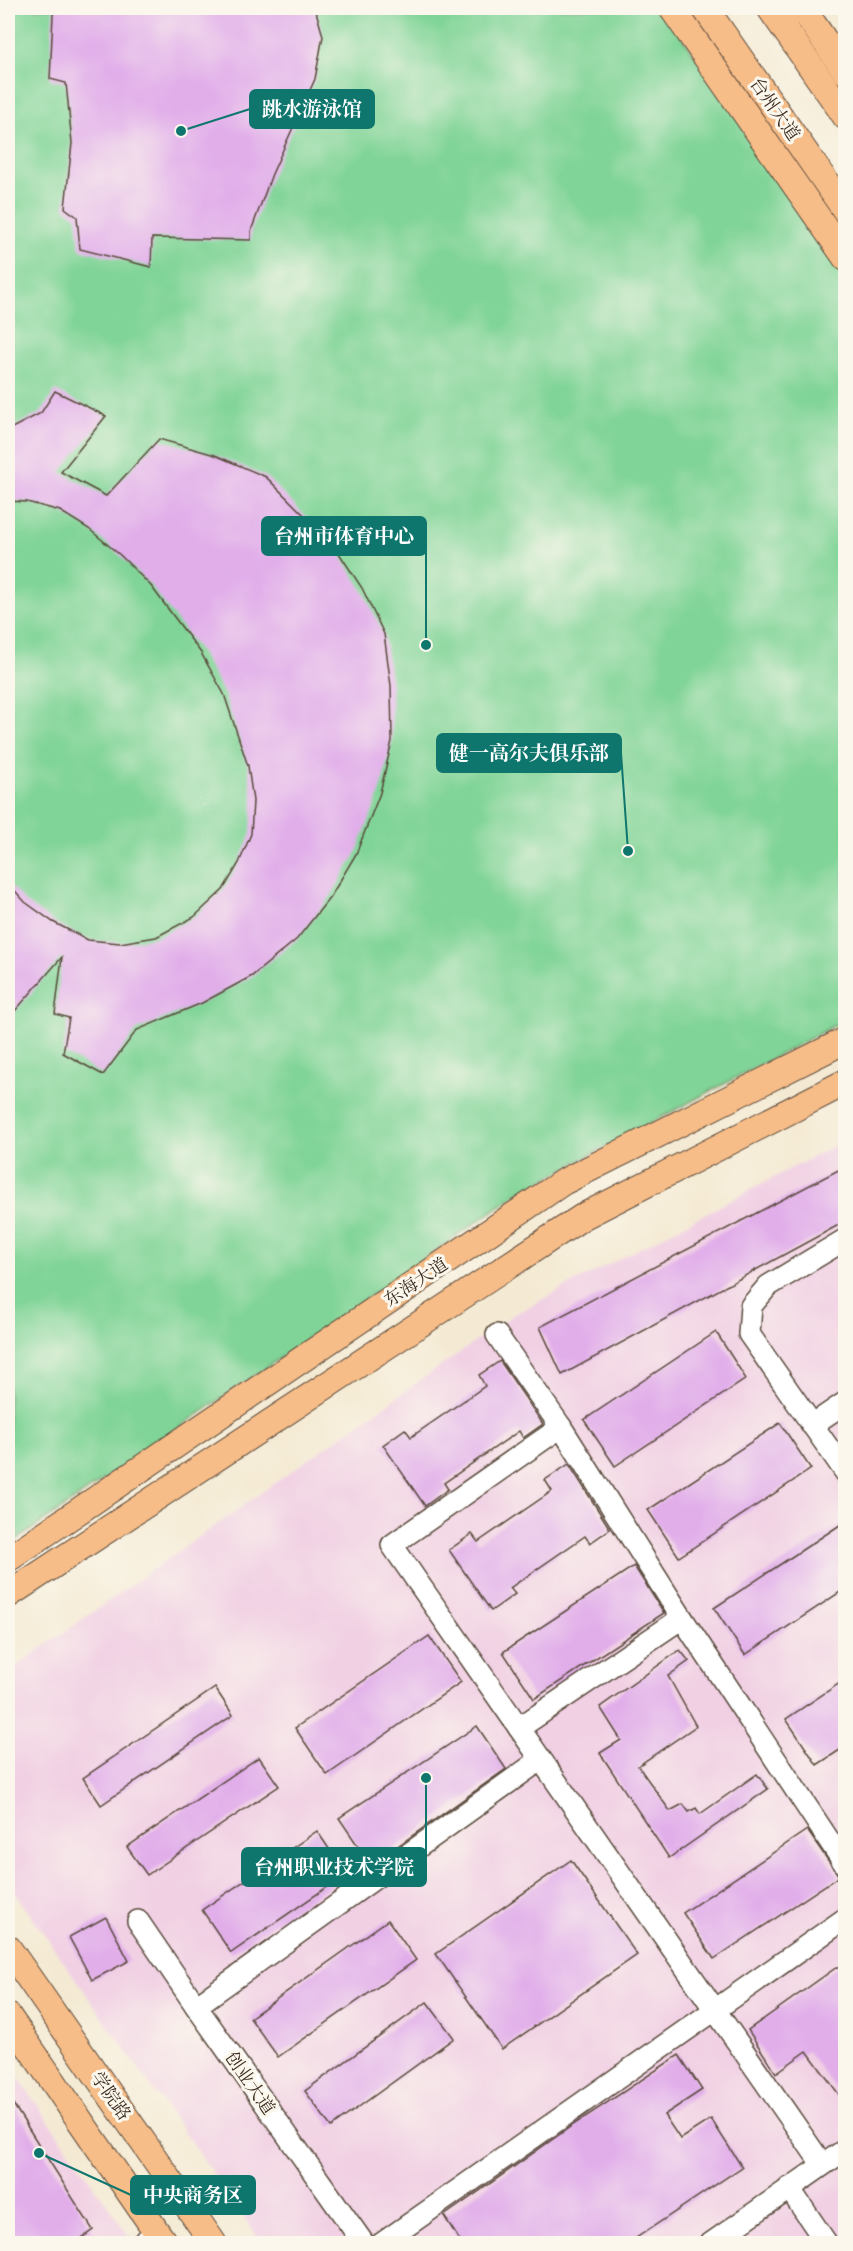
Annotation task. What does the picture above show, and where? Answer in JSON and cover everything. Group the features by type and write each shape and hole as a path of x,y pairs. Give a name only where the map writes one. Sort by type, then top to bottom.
{"main road":[{"path":"672,8 846,258"},
{"name":"台州大道","path":"705,8 846,211"},
{"path":"770,8 846,117"},
{"path":"797,8 807,15 846,72"},
{"name":"东海大道","path":"8,1559 563,1182 846,1040"},
{"name":"东海大道","path":"8,1595 584,1216 846,1082"},
{"name":"学院路","path":"8,1948 214,2244"},
{"path":"8,2016 155,2240"}],"lane":[{"path":"846,1239 768,1286 751,1306 748,1334 846,1473"},
{"path":"497,1335 561,1427 682,1618 846,1866"},
{"path":"812,1425 846,1402"},
{"path":"561,1427 392,1545 822,2164"},
{"path":"519,1728 682,1618"},
{"path":"196,2006 540,1760"},
{"path":"381,2244 846,1918"},
{"name":"创业大道","path":"138,1922 364,2244"},
{"path":"710,2244 846,2149"},
{"path":"789,2188 827,2244"}],"shaded area":[{"path":"845,1140 845,2243 262,2243 8,1883 8,1672 513,1315"},
{"path":"8,2063 134,2243 8,2243"}],"green space":[{"path":"8,8 662,8 845,270 845,1020 519,1193 8,1546"}],"building":[{"path":"55,8 315,8 323,36 315,79 272,174 251,231 251,240 152,238 151,267 80,249 77,217 65,208 72,143 66,83 50,79"},
{"path":"55,391 106,416 61,472 106,496 159,439 215,455 266,477 333,544 362,588 384,634 391,686 392,741 380,793 356,854 331,896 297,939 252,976 202,1003 137,1030 103,1075 63,1053 69,1018 55,1014 62,957 8,1019 8,883 25,902 53,922 88,940 120,943 156,937 194,917 223,890 239,863 251,834 253,801 248,766 224,694 201,653 151,586 120,555 89,529 60,511 27,502 8,501 8,430 41,413"},
{"path":"846,1166 846,1221 562,1375 540,1327"},
{"path":"716,1332 746,1379 615,1466 584,1420"},
{"path":"500,1361 543,1424 523,1438 519,1431 444,1483 448,1489 425,1506 383,1445 405,1429 411,1437 485,1386 479,1375"},
{"path":"780,1423 811,1469 679,1557 648,1510"},
{"path":"569,1464 610,1529 590,1543 585,1536 510,1588 515,1594 491,1611 449,1550 472,1534 478,1542 552,1491 545,1480"},
{"path":"846,1521 846,1588 745,1655 714,1608"},
{"path":"634,1566 664,1613 534,1699 503,1652"},
{"path":"429,1636 461,1682 327,1775 295,1728"},
{"path":"680,1650 689,1661 668,1676 696,1726 638,1766 670,1811 683,1804 689,1812 696,1808 700,1814 757,1774 768,1789 669,1858 600,1753 621,1740 600,1707"},
{"path":"846,1679 846,1746 817,1765 786,1719"},
{"path":"215,1688 233,1715 101,1805 83,1778"},
{"path":"477,1726 506,1769 371,1865 339,1818"},
{"path":"259,1757 279,1786 147,1875 127,1847"},
{"path":"807,1830 839,1876 714,1959 683,1913"},
{"path":"317,1831 346,1874 231,1953 202,1910"},
{"path":"571,1860 637,1955 502,2049 436,1954"},
{"path":"106,1917 129,1961 92,1980 69,1937"},
{"path":"388,1920 416,1960 278,2057 250,2018"},
{"path":"837,1967 846,1967 846,2104 807,2051 776,2073 748,2030"},
{"path":"427,2002 454,2038 331,2127 305,2091"},
{"path":"679,2055 702,2090 664,2115 680,2139 711,2119 742,2167 627,2244 462,2244 444,2216 573,2125"},
{"path":"8,2096 93,2230 73,2244 8,2244"}],"place":[{"name":"跳水游泳馆","path":"181,131"},
{"name":"台州市体育中心","path":"426,645"},
{"name":"健一高尔夫俱乐部","path":"628,851"},
{"name":"台州职业技术学院","path":"426,1778"},
{"name":"中央商务区","path":"39,2153"}]}
